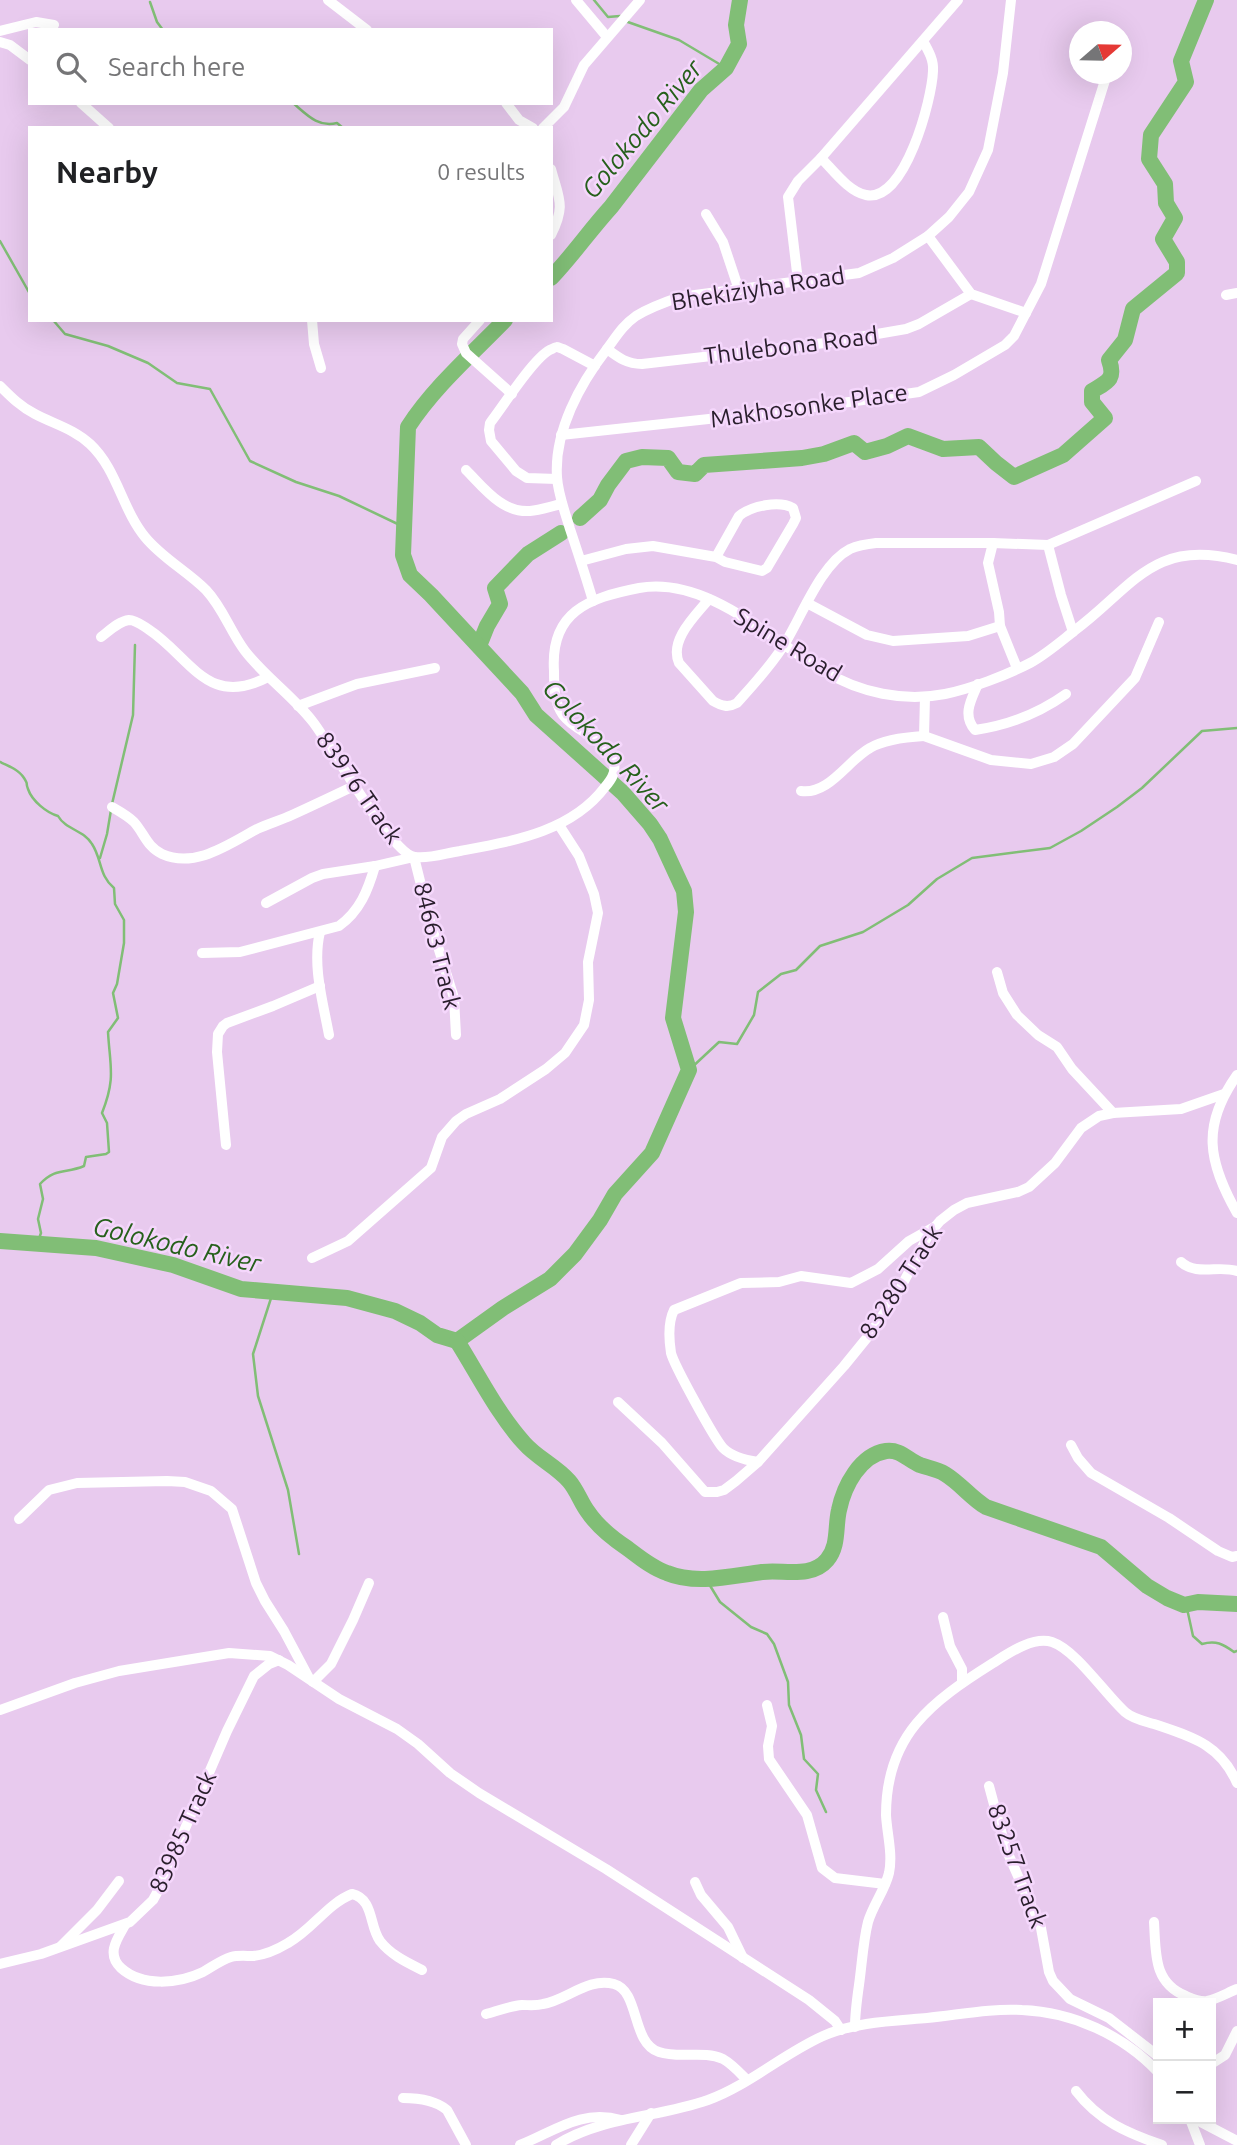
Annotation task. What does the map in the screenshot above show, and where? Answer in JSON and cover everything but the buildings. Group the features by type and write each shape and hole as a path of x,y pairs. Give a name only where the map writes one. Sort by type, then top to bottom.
{"street":[{"path":"328,0 363,28"},
{"path":"576,0 607,37"},
{"path":"545,126 564,107 584,65 640,0"},
{"path":"799,281 788,197 798,181 958,0"},
{"name":"Bhekiziyha Road","path":"593,601 562,504 557,479 557,460 561,435 571,406 595,366 622,328 636,316 659,305 680,298 859,273 893,258 928,236 949,217 969,192 988,150 1003,73 1011,0"},
{"path":"0,31 36,22 54,25"},
{"path":"821,158 855,191 864,195 876,195 890,186 913,152 931,91 933,63 923,41"},
{"path":"0,42 10,45 28,58"},
{"name":"Makhosonke Place","path":"561,435 787,411 919,392 1005,345 1014,336 1041,284 1104,84"},
{"path":"83,105 107,126"},
{"path":"508,105 519,120 530,126"},
{"path":"553,176 561,210 553,231"},
{"path":"706,214 723,242 739,290"},
{"path":"928,236 971,295 1027,313"},
{"path":"1226,295 1237,293"},
{"name":"Thulebona Road","path":"607,349 621,360 642,365 825,343 906,329 971,295"},
{"path":"312,322 314,344 321,368"},
{"path":"478,322 462,342 466,353 512,394"},
{"path":"557,479 536,479 521,475 491,441 490,423 540,358 551,349 563,349 595,366"},
{"name":"83976 Track","path":"0,386 8,401 62,426 87,441 101,456 146,539 214,598 243,649 316,725 386,833 402,851 414,857 492,845 543,832 559,825 594,800 607,785 615,770 610,753 565,718 556,702 553,666 557,633 562,624 593,601"},
{"path":"466,470 499,503 514,510 529,511 562,504"},
{"path":"709,599 681,635 675,653 679,663 713,701 730,706 737,703 772,664 835,560 847,550 860,545 1048,545 1196,481"},
{"path":"581,561 626,549 653,546 716,558 764,571 796,518 793,508 785,505 757,507 743,512 716,558"},
{"path":"993,543 988,563 1000,626 1017,668"},
{"path":"1048,545 1073,632"},
{"name":"Spine Road","path":"593,601 635,589 670,587 709,599 734,611 826,673 889,696 925,697 954,692 1031,662 1096,614 1139,574 1153,566 1180,556 1217,555 1237,560"},
{"path":"807,603 867,635 893,642 968,636 1000,626"},
{"path":"101,637 119,624 130,620 155,633 193,670 213,684 241,687 268,677"},
{"path":"802,791 813,792 824,786 871,747 924,736 991,760 1031,764 1063,752 1123,692 1140,670 1159,622"},
{"path":"298,706 357,684 436,668"},
{"path":"978,684 968,711 969,722 975,730 1028,717 1066,694"},
{"path":"924,736 925,697"},
{"path":"112,807 134,822 152,848 164,855 177,858 198,857 356,785"},
{"path":"312,1258 348,1241 431,1168 442,1137 456,1121 547,1069 565,1053 584,1025 588,1013 590,986 588,962 598,913 586,872 575,848 559,825"},
{"path":"266,903 323,874 414,857"},
{"name":"84663 Track","path":"414,857 454,998 456,1035"},
{"path":"202,953 240,952 339,926 349,919 360,905 369,888 375,866"},
{"path":"320,932 317,953 329,1035"},
{"path":"997,972 1003,993 1017,1016 1038,1035 1057,1047 1072,1069 1113,1113"},
{"path":"226,1145 217,1052 220,1029 227,1023 320,986"},
{"path":"1237,1075 1224,1094 1212,1139 1216,1171 1234,1201 1237,1213"},
{"name":"83280 Track","path":"618,1402 662,1443 705,1492 724,1490 758,1462 844,1366 870,1334 900,1289 929,1234 954,1210 967,1203 1029,1187 1055,1163 1081,1128 1099,1116 1181,1110 1224,1094"},
{"path":"758,1462 732,1454 723,1448 714,1435 674,1361 670,1343 670,1321 674,1310 741,1283 779,1282 801,1276 851,1283 878,1269 909,1241 935,1227"},
{"path":"1181,1262 1193,1269 1225,1268 1237,1271"},
{"path":"1071,1445 1091,1473 1218,1551 1232,1557 1237,1556"},
{"path":"19,1519 49,1490 77,1483 167,1481 185,1482 211,1490 232,1509 256,1583 311,1680"},
{"path":"311,1680 327,1671 354,1620 369,1583"},
{"path":"943,1617 950,1646 962,1669 962,1684"},
{"path":"855,2027 868,1923 890,1871 886,1815 892,1769 899,1748 920,1718 962,1684 1023,1646 1047,1641 1062,1648 1130,1716 1209,1746 1226,1761 1237,1783"},
{"path":"0,1710 75,1683 119,1671 229,1653 270,1656 339,1699 397,1729 479,1793 606,1869 823,2010 841,2031"},
{"name":"83985 Track","path":"0,1965 125,1925 135,1919 153,1900 254,1676 260,1669 279,1660"},
{"path":"767,1705 772,1726 768,1746 769,1759 807,1815 822,1868 835,1878 885,1884"},
{"name":"83257 Track","path":"989,1786 999,1830 1041,1928 1049,1972 1054,1982 1070,1998 1109,2018 1153,2052"},
{"path":"60,1948 97,1910 119,1881"},
{"path":"695,1882 701,1895 728,1927 744,1958"},
{"path":"125,1925 113,1950 113,1958 118,1965 129,1975 147,1981 168,1982 201,1972 230,1957 257,1956 275,1950 304,1932 335,1904 352,1894 365,1900 373,1927 383,1944 394,1955 422,1969"},
{"path":"1154,1922 1156,1956 1161,1977 1168,1985 1196,2001 1206,2001 1237,1989"},
{"path":"486,2014 519,2005 544,2004 596,1984 617,1984 623,1989 645,2040 652,2049 660,2053 720,2058 747,2080"},
{"path":"556,2145 574,2134 621,2120 693,2105 733,2089 811,2042 855,2027 890,2022 1000,2011 1043,2011 1082,2022 1102,2031 1140,2055 1153,2067"},
{"path":"1216,2061 1225,2055 1237,2032"},
{"path":"1076,2091 1086,2104 1128,2134 1161,2145"},
{"path":"403,2098 442,2106 447,2110 466,2145"},
{"path":"631,2145 651,2113"},
{"path":"520,2145 581,2119 606,2116 621,2120"},
{"path":"1192,2124 1200,2145"},
{"path":"1205,2124 1237,2141"}],"waterway":[{"path":"594,0 608,17 620,16"},
{"name":"Golokodo River","path":"553,276 611,207 701,90 726,68 739,44 736,25 740,0"},
{"path":"580,518 600,500 626,461 642,457 668,458 678,472 695,474 704,465 802,458 824,454 854,443 865,452 908,436 943,449 979,447 1014,477 1063,455 1105,418 1092,402 1092,391 1109,380 1109,360 1125,340 1133,309 1177,273 1177,262 1163,239 1175,218 1166,203 1165,184 1149,159 1151,135 1186,82 1181,61 1206,0"},
{"path":"150,2 162,28"},
{"path":"625,21 679,40 726,68"},
{"path":"296,105 318,122 337,123 341,126"},
{"path":"0,241 28,290"},
{"path":"55,322 65,334 108,346 148,363 177,383 210,389 250,461 296,482 339,496 404,527"},
{"name":"Golokodo River","path":"0,1241 96,1248 173,1265 241,1289 347,1298 395,1311 437,1335 457,1341 550,1279 575,1254 615,1194 652,1153 689,1070 673,1018 686,912 684,891 660,839 650,824 623,793 536,715 522,693 410,575 403,555 408,427 441,385 503,322"},
{"path":"479,646 500,604 495,588 528,554 561,533"},
{"path":"112,804 133,715 135,645"},
{"path":"689,1070 719,1042 737,1044 754,1015 758,992 781,974 796,970 820,946 863,932 908,905 937,879 972,858 1050,848 1081,831 1142,788 1202,731 1237,728"},
{"path":"0,762 22,775 30,793 40,806 89,839 103,873 114,888 115,904 124,920 124,943 113,993 118,1018 108,1032 111,1081 102,1113 107,1123 109,1152 86,1157 84,1166 51,1175 40,1184 43,1199 38,1219 41,1233 37,1244"},
{"path":"100,858 111,810"},
{"path":"273,1292 253,1354 258,1396 288,1490 299,1554"},
{"path":"457,1341 514,1431 524,1443 569,1481 596,1523 646,1562 678,1577 714,1579 762,1572 805,1571 820,1566 831,1555 841,1501 849,1482 868,1459 891,1451 945,1474 986,1507 1101,1547 1147,1586 1167,1598 1184,1605 1198,1602 1237,1604"},
{"path":"706,1579 720,1602 751,1627 767,1634 774,1644 788,1682 789,1705 801,1735 804,1759 818,1774 816,1790 826,1812"},
{"path":"1184,1605 1193,1636 1202,1644 1215,1643 1237,1651"}]}
